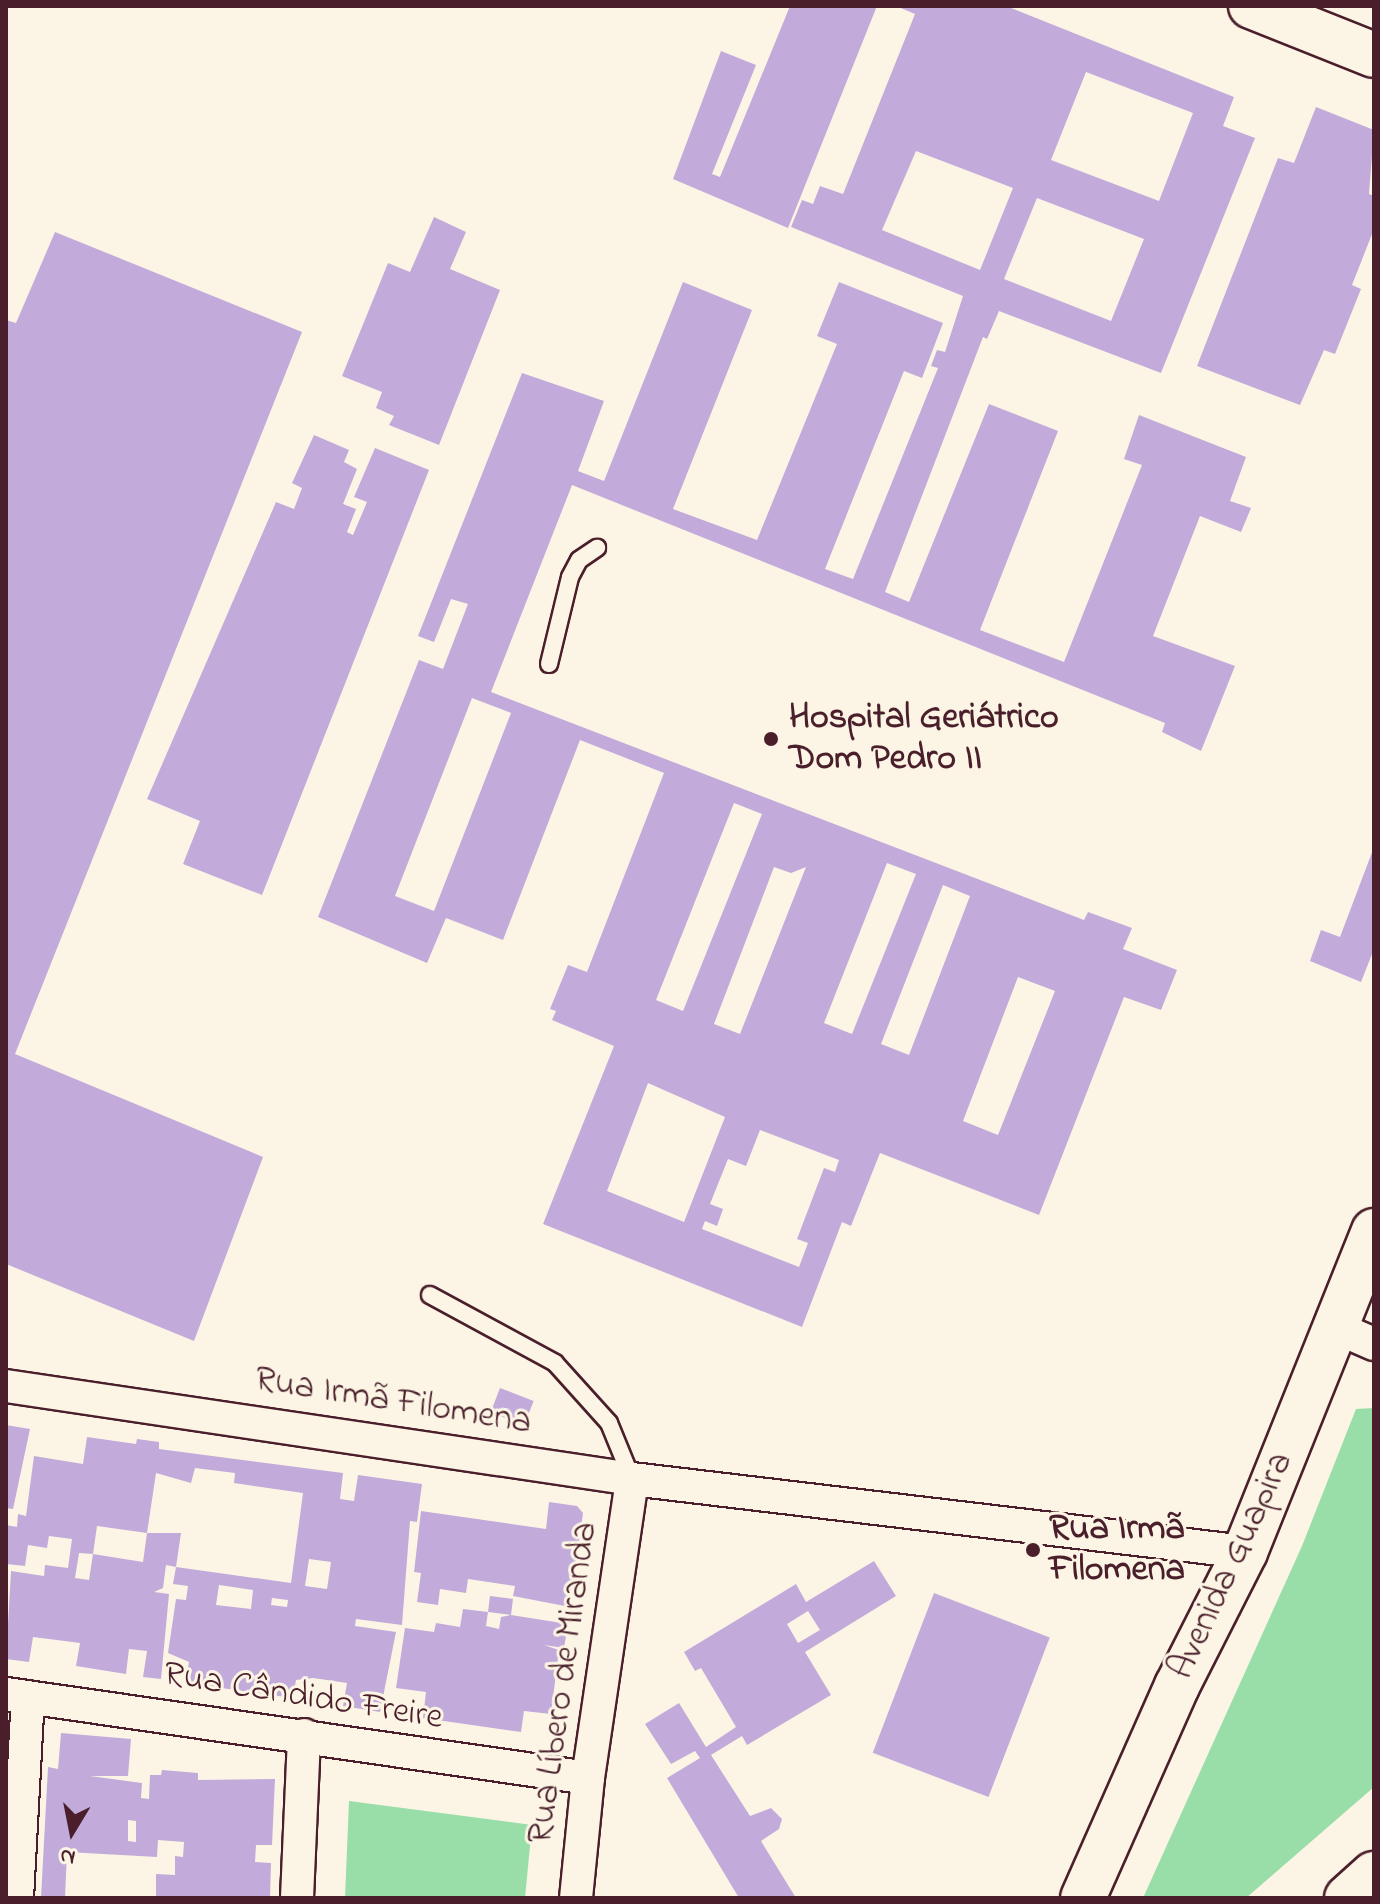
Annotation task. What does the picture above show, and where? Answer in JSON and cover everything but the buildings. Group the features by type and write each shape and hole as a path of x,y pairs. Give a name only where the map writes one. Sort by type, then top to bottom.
{"main road":[{"path":"1251,6 1374,55"},
{"name":"Avenida Guapira","path":"1083,1898 1177,1686 1359,1314 1374,1231"},
{"path":"1347,1898 1374,1874"}],"street":[{"name":"Rua Irmã Filomena","path":"6,1386 632,1479 1245,1552"},
{"name":"Rua Líbero de Miranda","path":"576,1898 588,1778 632,1479"},
{"name":"Rua Cândido Freire","path":"17,1695 588,1778"},
{"path":"17,1695 17,1898"},
{"path":"297,1898 304,1735"}],"lane":[{"path":"549,664 570,577 579,560 597,548"},
{"path":"430,1295 555,1363 609,1423 632,1479"}],"green space":[{"path":"1374,1408 1374,1787 1246,1898 1143,1898 1302,1546 1356,1409"},
{"path":"349,1801 532,1825 525,1898 345,1898"}],"place":[{"name":"Hospital Geriátrico Dom Pedro II","path":"771,739"},
{"name":"Rua Irmã Filomena","path":"1033,1550"}]}
